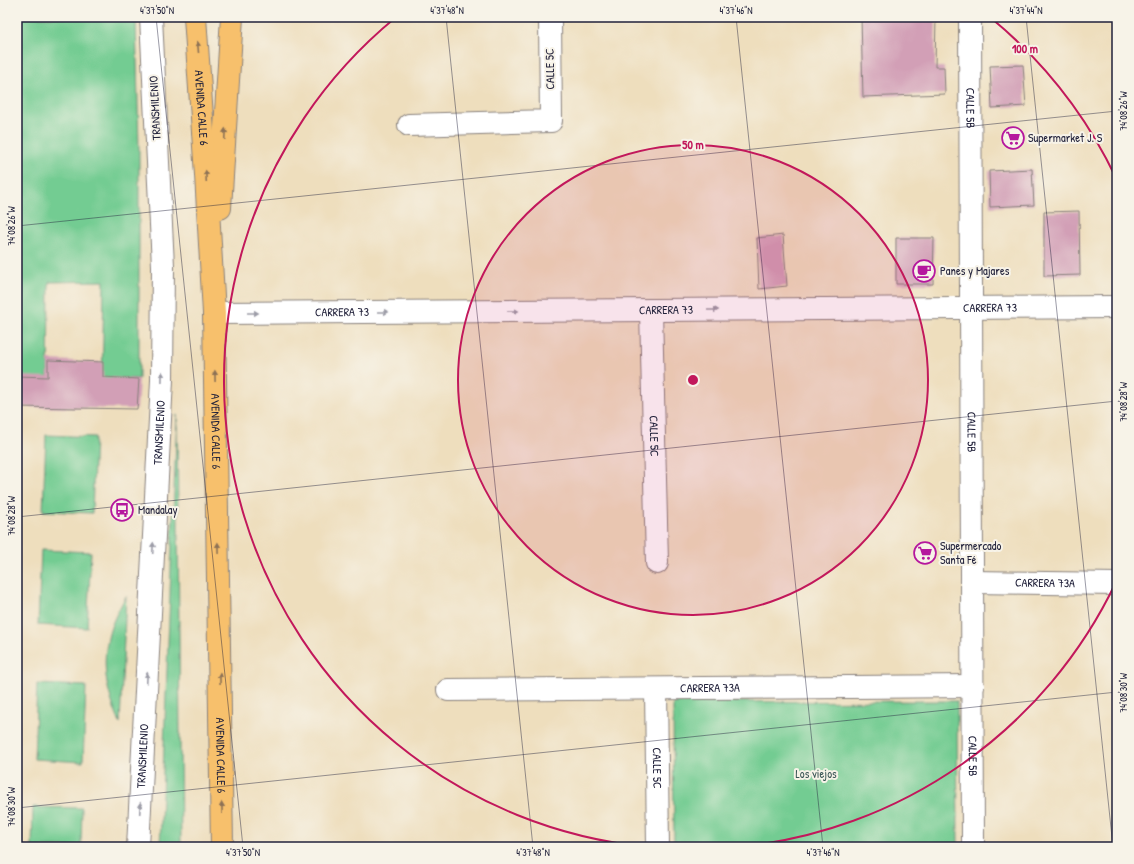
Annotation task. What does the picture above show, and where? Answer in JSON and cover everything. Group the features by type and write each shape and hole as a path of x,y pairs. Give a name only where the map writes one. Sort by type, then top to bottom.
{"highway":[{"name":"AVENIDA CALLE 6","path":"195,17 207,182 214,313 222,847"},
{"path":"214,313 232,17"}],"street":[{"name":"TRANSMILENIO","path":"138,847 162,357 163,266 151,17"},
{"name":"CALLE 5C","path":"409,124 551,121 550,17"},
{"name":"CALLE 5B","path":"970,17 973,847"},
{"name":"CARRERA 73","path":"214,313 1117,307"},
{"name":"CALLE 5C","path":"651,310 657,563"},
{"name":"CARRERA 73A","path":"972,582 1117,584"},
{"name":"CARRERA 73A","path":"448,690 973,686"},
{"name":"CALLE 5C","path":"656,689 658,847"}],"green space":[{"path":"17,17 136,17 139,150 139,379 121,378 120,391 102,391 104,281 49,282 48,388 17,376"},
{"path":"177,415 181,847 160,847"},
{"path":"46,435 95,437 92,513 43,511"},
{"path":"41,550 91,552 87,628 38,625"},
{"path":"126,596 120,723 109,692 105,660 111,627"},
{"path":"37,684 86,686 83,762 34,759"},
{"name":"Los viejos","path":"957,701 958,847 674,847 673,702"},
{"path":"33,807 82,808 81,847 32,847"}],"building":[{"path":"861,17 936,17 935,67 944,67 945,94 863,97"},
{"path":"1023,65 1026,106 992,108 990,66"},
{"path":"1032,169 1034,205 990,207 989,171"},
{"path":"1079,211 1080,275 1044,276 1044,212"},
{"path":"783,235 787,286 759,289 757,238"},
{"path":"896,238 934,238 933,284 896,284"},
{"path":"48,360 103,362 103,377 139,379 137,409 17,407 17,376 48,377"}],"place":[{"name":"Supermarket J. S","path":"1013,138"},
{"name":"Panes y Majares","path":"924,271"},
{"name":"Mandalay","path":"122,510"},
{"name":"Supermercado Santa Fé","path":"925,553"}]}
